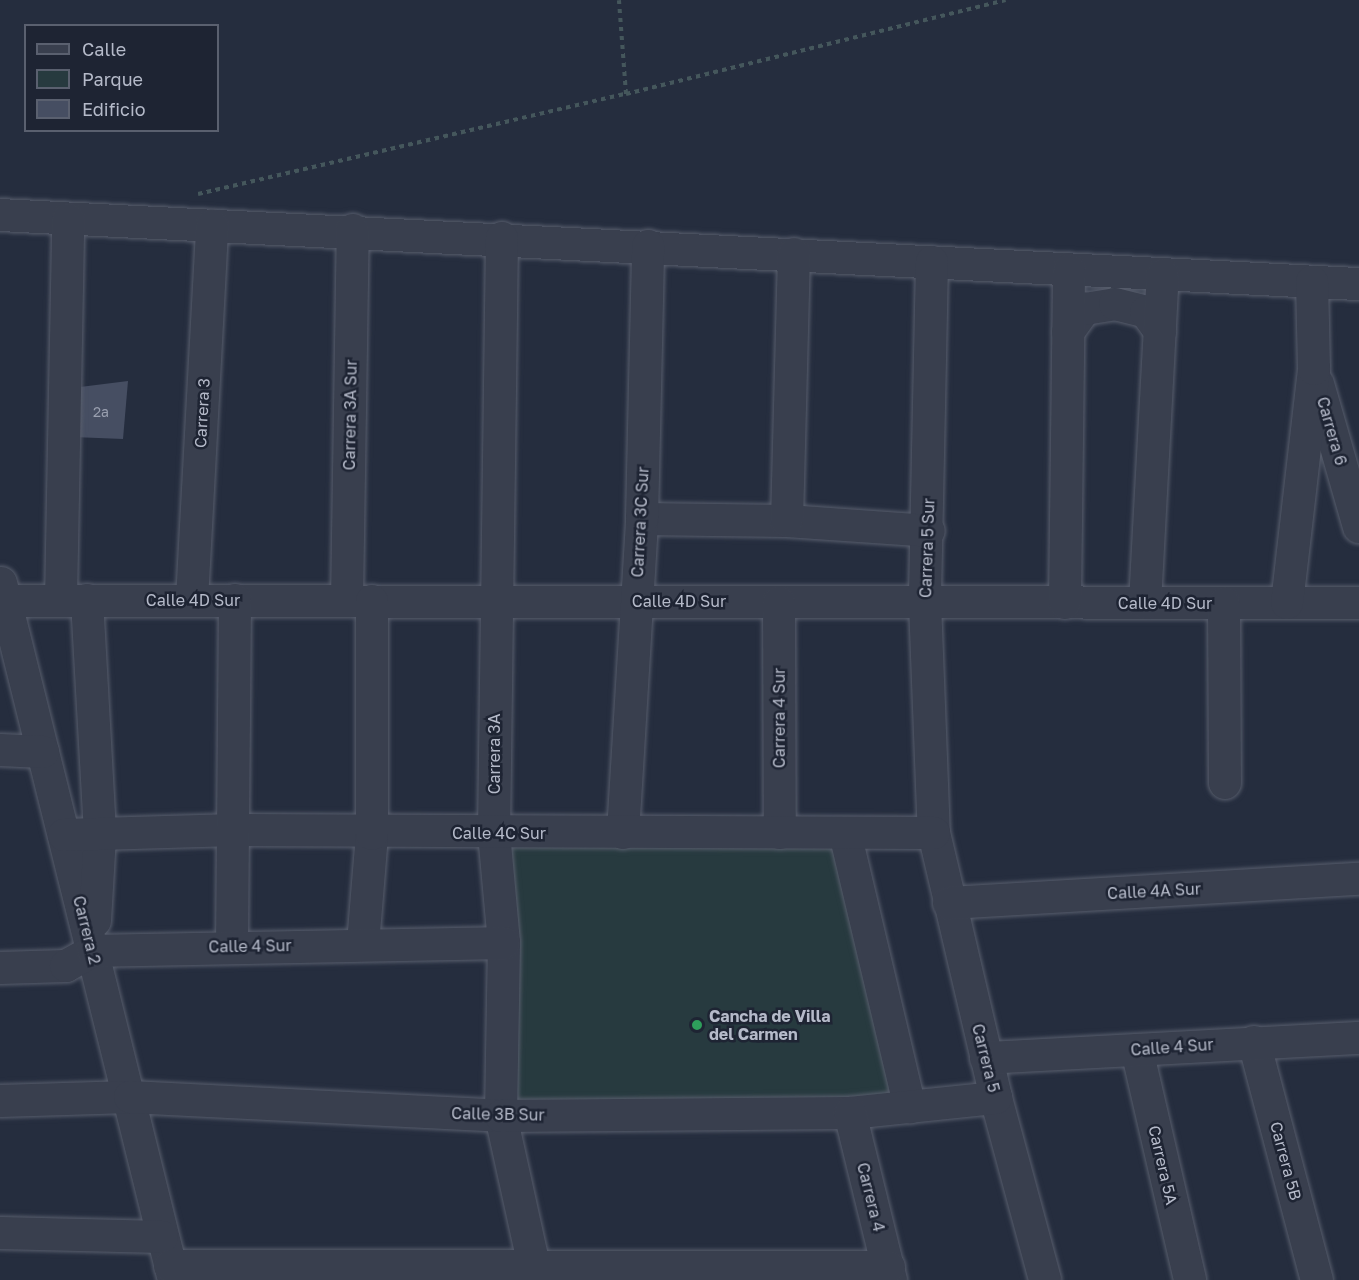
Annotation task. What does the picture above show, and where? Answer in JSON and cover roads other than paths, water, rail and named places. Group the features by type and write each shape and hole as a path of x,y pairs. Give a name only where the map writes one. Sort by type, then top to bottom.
{"street":[{"path":"0,215 212,226 353,230 1359,284"},
{"path":"68,219 74,600 100,836 93,951"},
{"name":"Carrera 3","path":"192,600 212,226"},
{"name":"Carrera 3A Sur","path":"353,230 359,600 372,834 363,944"},
{"name":"Carrera 3A","path":"502,238 495,601 494,833 504,943 501,1116 534,1266"},
{"name":"Carrera 3C Sur","path":"623,833 635,601 642,519 648,246"},
{"path":"787,521 794,254"},
{"name":"Carrera 5 Sur","path":"932,262 926,603 934,833"},
{"path":"1065,603 1069,270"},
{"path":"1145,603 1163,274"},
{"path":"1287,603 1314,369 1312,282"},
{"path":"1068,332 1085,309 1115,304 1146,312 1160,331"},
{"name":"Carrera 6","path":"1314,369 1359,527"},
{"path":"642,519 787,521 929,531"},
{"name":"Calle 4D Sur","path":"2,594 74,600 1359,603"},
{"name":"Carrera 2","path":"2,594 130,1097 169,1261"},
{"path":"232,945 235,830 235,600"},
{"name":"Carrera 4 Sur","path":"779,602 780,833"},
{"path":"1224,603 1225,783"},
{"path":"0,750 43,752"},
{"name":"Calle 4C Sur","path":"64,836 235,830 372,834 934,833"},
{"path":"845,833 910,1107"},
{"name":"Carrera 5","path":"934,833 986,1058 1045,1280"},
{"name":"Calle 4A Sur","path":"949,903 1359,879"},
{"name":"Calle 4 Sur","path":"0,968 66,966 93,951 232,945 504,943"},
{"name":"Calle 4 Sur","path":"986,1058 1359,1038"},
{"name":"Carrera 5B","path":"1254,1042 1317,1280"},
{"name":"Carrera 5A","path":"1137,1050 1190,1280"},
{"name":"Calle 3B Sur","path":"0,1101 130,1097 501,1116 850,1113 996,1098"},
{"name":"Carrera 4","path":"850,1113 890,1273"},
{"path":"0,1233 169,1261 890,1273"}],"place":[{"name":"Cancha de Villa del Carmen","path":"697,1025"}]}
